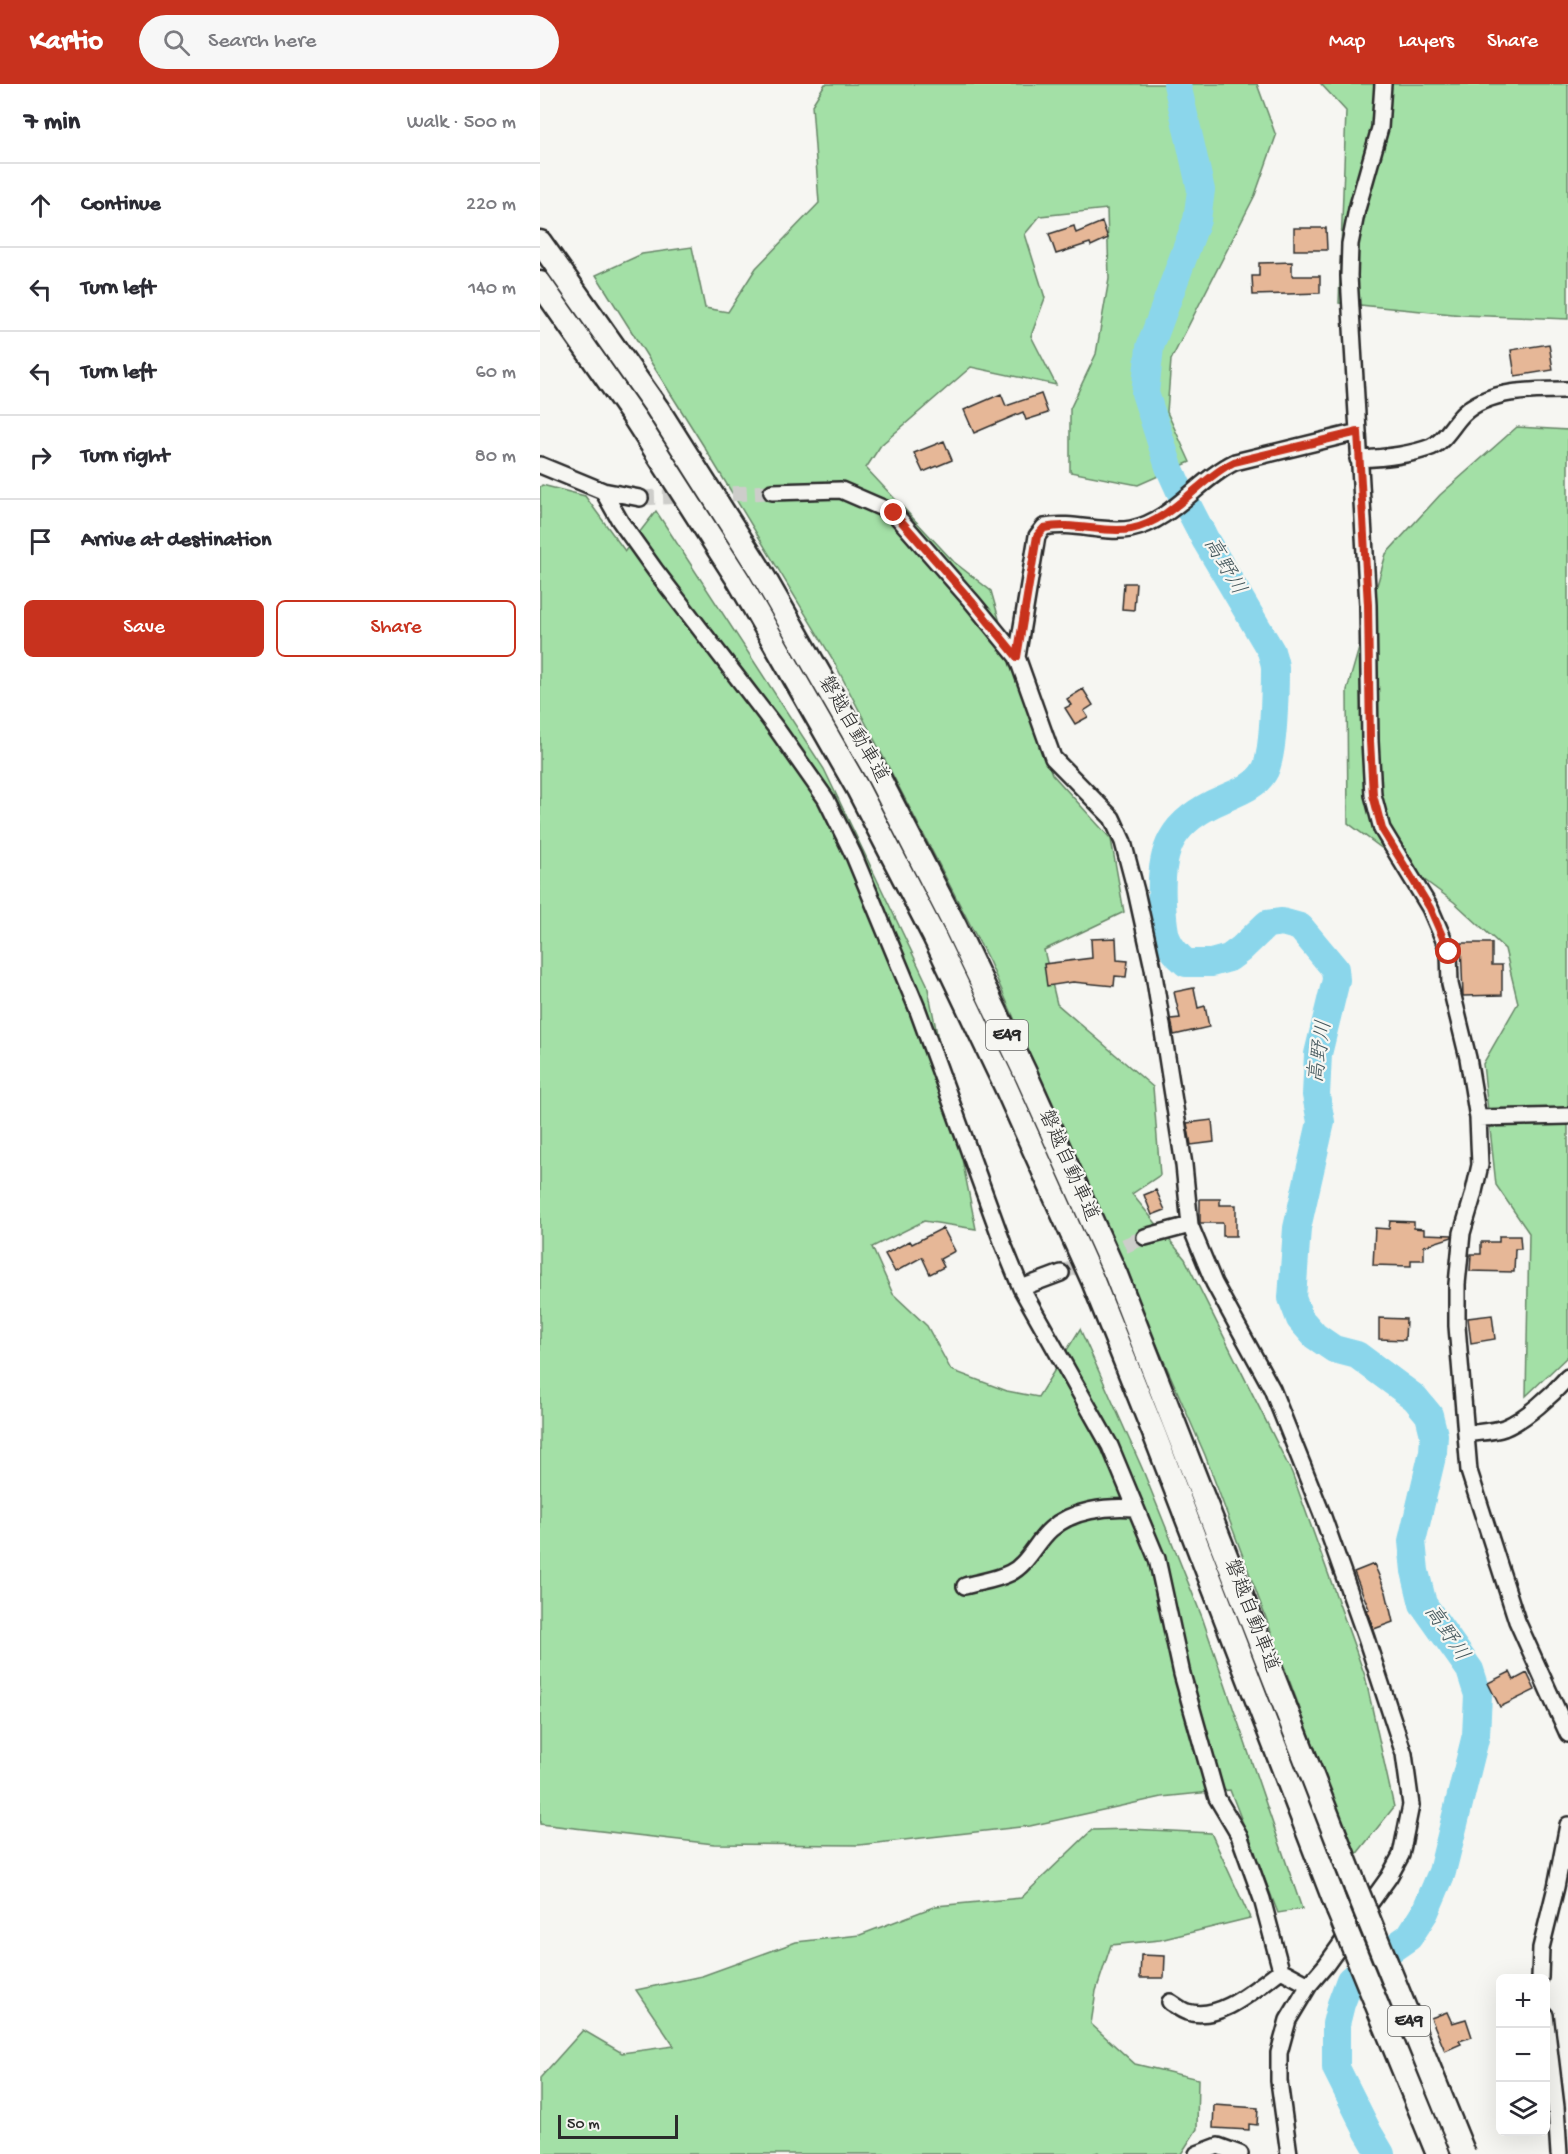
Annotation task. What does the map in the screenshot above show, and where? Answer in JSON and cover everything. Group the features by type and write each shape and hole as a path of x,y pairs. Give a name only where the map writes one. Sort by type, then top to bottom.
{"highway":[{"name":"磐越自動車道","path":"540,242 657,408 758,567 879,778 955,926 1027,1077 1116,1275 1356,1888 1464,2154"},
{"name":"磐越自動車道","path":"540,283 634,417 739,581 858,789 934,936 1005,1085 1093,1281 1338,1910 1438,2154"}],"street":[{"path":"1383,84 1380,128 1357,209 1350,244 1349,276 1368,605 1373,795 1382,829 1430,908 1449,952 1450,984 1468,1058 1478,1118 1480,1165 1462,1233 1457,1284 1457,1326 1469,1471 1517,1621 1568,1734"},
{"path":"1358,459 1389,457 1432,446 1440,441 1464,413 1505,393 1568,390"},
{"path":"1017,657 1037,536 1044,528 1057,525 1132,529 1152,521 1173,507 1219,469 1234,462 1358,432"},
{"path":"540,465 603,491 640,498"},
{"path":"772,492 841,490 894,513 1017,657 1053,758 1112,818 1123,842 1153,968 1184,1166 1190,1225 1214,1283 1272,1389 1322,1514 1404,1754 1411,1805 1401,1855 1389,1877 1309,1985 1288,2019 1279,2053 1279,2081 1289,2154"},
{"path":"603,491 643,554 776,728 826,799 854,856 917,1008 1021,1288 1110,1446 1157,1559 1182,1674 1217,1798 1239,1835 1262,1899 1281,1970 1309,1985"},
{"path":"1478,1118 1568,1116"},
{"path":"1145,1237 1190,1225"},
{"path":"1021,1288 1061,1273"},
{"path":"1466,1434 1502,1429 1516,1422 1557,1389 1568,1377"},
{"path":"965,1586 1011,1573 1026,1560 1050,1529 1072,1516 1114,1507 1134,1508"},
{"path":"1540,1974 1541,1948 1568,1825"},
{"path":"1170,2002 1185,2011 1217,2012 1281,1970"},
{"path":"1547,2028 1562,2109 1559,2154"},
{"path":"1197,2154 1218,2146 1240,2154"}],"green space":[{"path":"825,84 1257,84 1276,136 1255,195 1171,360 1167,412 1190,462 1138,485 1070,472 1070,409 1096,354 1109,279 1107,209 1040,216 1025,234 1045,298 1031,336 1056,385 971,367 881,445 866,468 954,562 991,591 1015,675 1052,774 1111,839 1124,912 1044,950 1057,1004 1153,1087 1160,1175 1132,1194 1185,1259 1292,1473 1365,1676 1394,1807 1355,1856 1205,1455 989,961 832,658 703,445 596,275 642,254 692,247 705,308 728,312 756,268 819,203 812,105"},
{"path":"1321,84 1568,84 1568,319 1463,315 1339,303 1346,111"},
{"path":"1517,427 1568,430 1568,1356 1526,1396 1529,1233 1496,1185 1483,1064 1518,1003 1505,949 1454,902 1348,823 1347,690 1386,554 1440,495"},
{"path":"542,485 585,496 625,551 656,511 824,769 927,984 976,1229 924,1221 872,1247 893,1294 927,1326 951,1370 1007,1391 1038,1397 1080,1329 1142,1468 1202,1617 1302,1909 1278,1913 1230,1790 1162,1797 1030,1826 859,1845 714,1844 540,1824 540,487"},
{"path":"1131,1829 1211,1833 1250,1918 1160,1940 1111,1945 1096,1991 1091,2024 1135,2064 1198,2079 1197,2129 1181,2154 1100,2154 1098,2152 1092,2154 540,2154 540,2078 583,2030 622,2053 674,2046 636,1990 702,1976 796,1942 860,1935 936,1906 1021,1898 1092,1830"}],"building":[{"path":"1102,222 1108,238 1091,246 1090,243 1056,254 1049,234 1074,226 1076,233"},
{"path":"1294,228 1326,228 1327,250 1294,250"},
{"path":"1292,262 1292,276 1320,276 1320,293 1253,295 1252,276 1259,276 1259,263"},
{"path":"1549,344 1553,370 1515,376 1511,350"},
{"path":"1001,394 1006,406 1041,394 1048,413 1026,420 1023,412 974,433 964,410"},
{"path":"944,441 952,460 923,472 914,453"},
{"path":"1124,583 1136,583 1134,610 1122,609"},
{"path":"1083,689 1093,705 1084,711 1088,717 1075,724 1065,708 1071,705 1067,699"},
{"path":"1116,938 1117,960 1128,961 1126,977 1115,976 1114,986 1073,982 1047,986 1044,964 1092,958 1091,939"},
{"path":"1461,943 1492,943 1492,965 1502,965 1502,995 1463,996"},
{"path":"1194,988 1198,1008 1205,1006 1209,1027 1174,1035 1171,1019 1180,1018 1174,992"},
{"path":"1212,1120 1214,1142 1191,1145 1187,1123"},
{"path":"1156,1190 1165,1210 1152,1215 1144,1195"},
{"path":"1200,1199 1220,1199 1220,1205 1236,1205 1236,1236 1223,1236 1223,1223 1200,1223"},
{"path":"1390,1221 1414,1222 1414,1228 1424,1229 1424,1234 1452,1235 1452,1237 1424,1246 1424,1260 1411,1260 1411,1266 1373,1265 1375,1228 1389,1229"},
{"path":"943,1228 955,1251 940,1259 944,1267 930,1274 922,1257 895,1272 885,1254 910,1241 912,1244"},
{"path":"1499,1236 1520,1236 1521,1249 1515,1249 1514,1272 1470,1271 1471,1254 1481,1254 1481,1242 1499,1242"},
{"path":"1492,1315 1495,1339 1471,1343 1468,1318"},
{"path":"1379,1318 1406,1319 1405,1340 1379,1339"},
{"path":"1374,1564 1386,1592 1393,1622 1374,1629 1366,1610 1369,1609 1354,1572"},
{"path":"1510,1672 1514,1680 1527,1673 1535,1690 1500,1707 1488,1683"},
{"path":"1141,1955 1165,1956 1164,1978 1140,1978"},
{"path":"1447,2012 1452,2023 1466,2019 1472,2037 1459,2041 1461,2044 1445,2051 1431,2018"},
{"path":"1214,2105 1258,2108 1257,2125 1249,2124 1249,2130 1213,2128"}],"waterway":[{"name":"高野川","path":"1177,84 1201,190 1197,220 1150,347 1145,393 1169,467 1179,489 1206,541 1271,651 1275,678 1272,738 1264,772 1251,785 1191,817 1180,827 1166,852 1162,884 1164,930 1169,943 1186,963 1211,963 1229,958 1267,924 1282,922 1300,927 1335,969 1336,980 1318,1054 1316,1095 1321,1122 1297,1228 1292,1298 1300,1319 1315,1336 1334,1349 1357,1355 1415,1398 1429,1415 1434,1435 1433,1452 1412,1541 1415,1571 1423,1604 1470,1670 1478,1695 1476,1735 1442,1872 1425,1912 1409,1937 1350,1980 1336,2024 1336,2068 1381,2154"}],"tunnel":[{"path":"640,498 772,492"},
{"path":"1061,1273 1145,1237"}],"route":[{"path":"894,513 1017,657 1037,536 1044,528 1057,525 1132,529 1152,521 1173,507 1219,469 1234,462 1358,432 1368,605 1373,795 1382,829 1430,908 1449,952"}]}
